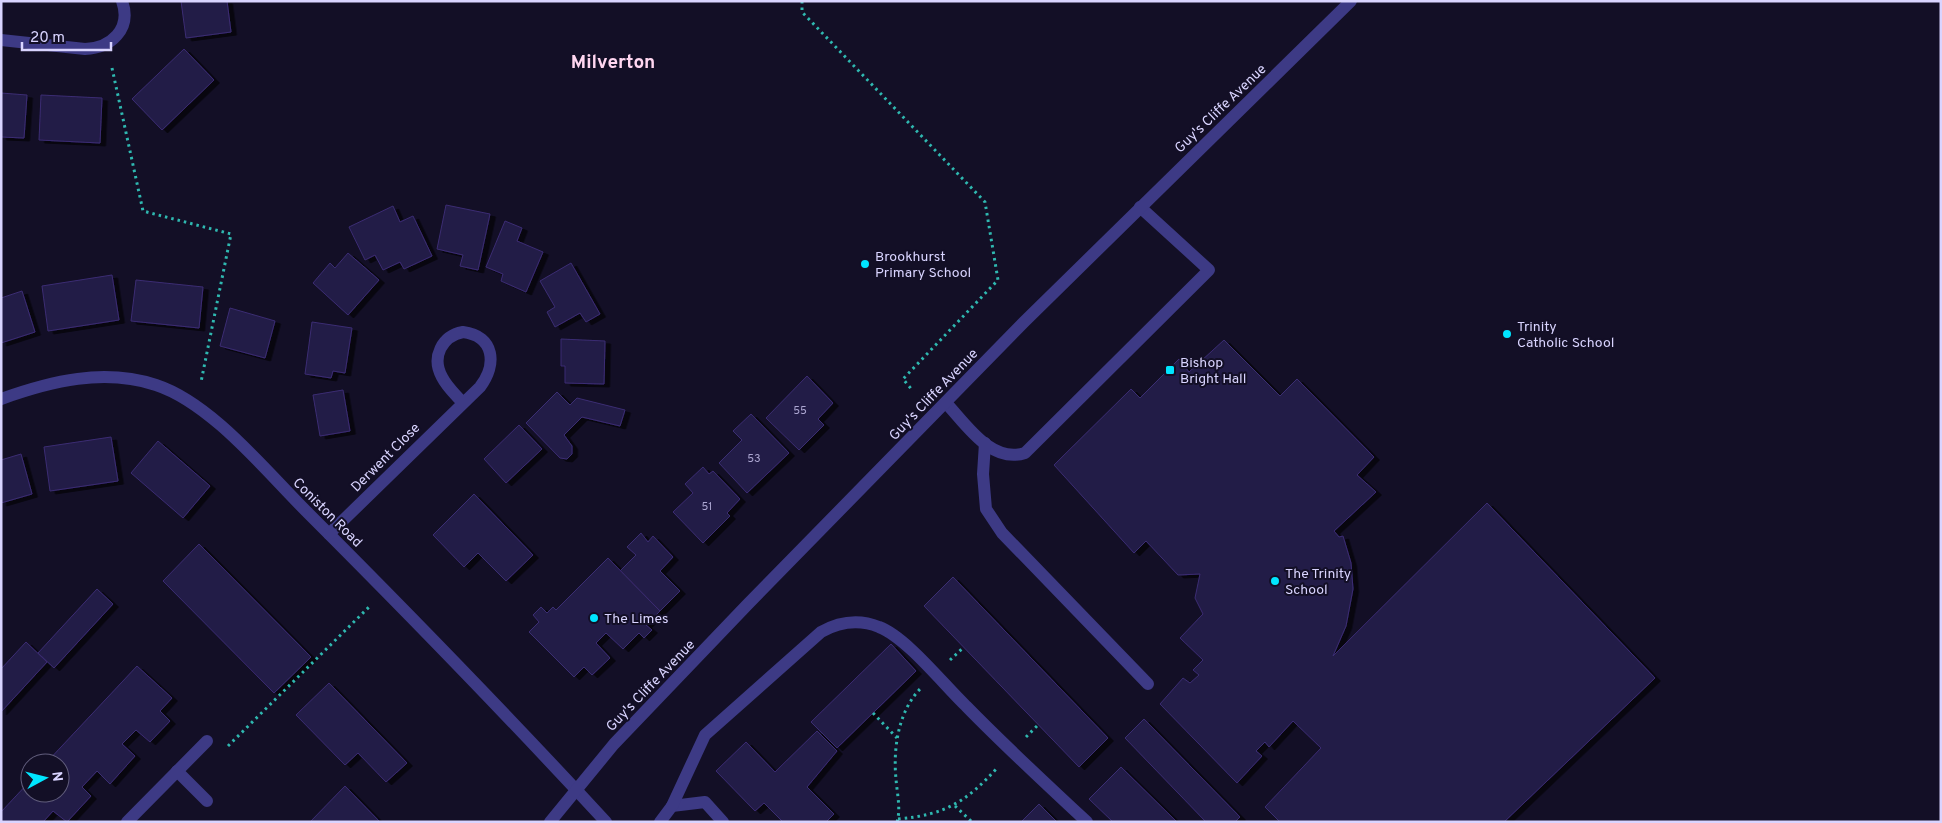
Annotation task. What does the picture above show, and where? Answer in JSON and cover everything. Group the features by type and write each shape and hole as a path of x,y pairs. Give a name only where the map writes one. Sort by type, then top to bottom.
{"street":[{"path":"1,40 85,49 98,48 119,34 126,17 122,1"},
{"name":"Guy's Cliffe Avenue","path":"550,822 614,744 1024,322 1351,1"},
{"path":"946,402 985,443 1008,455 1017,455 1032,448 1209,270 1140,208"},
{"name":"Derwent Close","path":"329,534 462,402 480,387 491,368 491,356 487,346 480,338 463,332 447,338 441,345 438,356 441,376 462,402"},
{"name":"Coniston Road","path":"1,399 49,383 94,376 129,378 158,386 195,405 218,423 329,534 606,822"},
{"path":"985,443 983,474 986,509 1002,533 1148,684"},
{"path":"660,822 672,806 705,736 821,632 835,625 858,623 880,627 902,642 1012,753 1087,822"},
{"path":"127,822 207,741"},
{"path":"177,771 207,801"},
{"path":"672,806 704,802 723,822"}],"path":[{"path":"802,1 802,12 985,202 998,280 903,379 913,391"},
{"path":"112,68 143,211 231,234 201,382"},
{"path":"226,748 372,604"},
{"path":"964,647 911,699 903,716 898,739 895,771 898,821 955,806 988,779 1038,725"},
{"path":"873,713 898,739"},
{"path":"955,806 972,822"}],"building":[{"path":"181,1 227,1 231,32 186,38"},
{"path":"184,49 214,80 162,130 132,99"},
{"path":"1,93 27,95 24,138 1,137"},
{"path":"41,95 102,98 100,143 39,140"},
{"path":"446,205 490,214 478,270 460,266 463,255 437,249"},
{"path":"393,206 400,222 413,216 432,256 404,269 400,262 383,270 375,255 365,260 349,227"},
{"path":"505,221 522,228 517,241 543,252 526,292 501,281 503,274 486,267"},
{"path":"348,253 379,280 348,315 313,283 330,263 335,268"},
{"path":"571,263 600,314 586,322 580,313 555,327 547,312 555,307 540,281"},
{"path":"112,275 119,320 48,331 42,286"},
{"path":"136,280 203,287 199,328 131,321"},
{"path":"22,291 35,332 1,343 1,298"},
{"path":"230,308 275,321 265,358 220,346"},
{"path":"312,322 352,328 345,373 333,371 331,378 305,374"},
{"path":"561,339 605,341 604,384 565,383 565,366 561,366"},
{"name":"The Trinity School","path":"1224,340 1280,396 1297,379 1374,457 1357,475 1376,492 1334,531 1339,537 1343,536 1351,563 1353,589 1346,626 1333,656 1487,503 1655,678 1504,822 1280,822 1265,807 1321,748 1293,721 1269,747 1265,742 1256,751 1262,756 1237,783 1160,704 1183,678 1190,683 1199,675 1193,670 1203,660 1180,638 1203,614 1195,598 1200,574 1178,575 1146,541 1134,553 1054,465 1131,389 1140,398 1179,359 1189,372"},
{"path":"807,376 833,403 818,419 824,425 799,450 766,418"},
{"path":"343,390 350,431 320,436 313,395"},
{"path":"557,392 570,405 577,398 625,410 620,426 582,417 564,435 572,446 572,454 567,459 560,458 526,423"},
{"path":"751,414 789,453 747,493 719,463 742,440 733,431"},
{"path":"519,425 542,449 506,483 484,459"},
{"path":"111,437 118,481 50,491 44,447"},
{"path":"158,441 210,486 183,518 131,473"},
{"path":"21,454 32,494 1,503 1,460"},
{"path":"703,467 709,474 713,471 740,499 727,513 730,516 703,543 673,512 693,493 685,484"},
{"path":"474,494 533,555 506,581 478,553 464,567 433,535"},
{"path":"641,533 648,542 653,536 673,557 660,571 680,591 660,611 620,571 636,555 627,547"},
{"path":"199,544 311,657 274,693 163,581"},
{"name":"The Limes","path":"608,558 660,611 646,625 652,630 644,638 639,633 623,649 606,633 596,643 610,658 592,675 584,667 574,677 529,632 539,622 533,615 541,607 547,613 553,607 556,610"},
{"path":"953,577 1108,738 1079,767 924,606"},
{"path":"97,589 113,604 54,668 38,653"},
{"path":"26,642 47,662 1,712 1,669"},
{"path":"891,644 916,671 837,748 811,722"},
{"path":"137,666 172,698 160,711 170,721 150,742 136,730 122,744 135,756 110,784 97,771 82,787 91,796 67,822 53,811 43,822 1,822 1,812 20,792 20,803 70,803 70,753 55,753"},
{"path":"329,683 407,763 386,782 358,753 345,765 296,715"},
{"path":"1144,719 1240,817 1235,822 1206,822 1125,738"},
{"path":"817,731 837,751 807,787 834,814 826,822 783,822 764,803 755,811 716,771 746,742 775,772"},
{"path":"1121,767 1177,822 1113,822 1089,799"},
{"path":"345,786 380,822 310,822"},
{"path":"1039,804 1057,822 1021,822"}],"place":[{"name":"Brookhurst Primary School","path":"865,264"},
{"name":"Trinity Catholic School","path":"1507,334"},
{"name":"Bishop Bright Hall","path":"1170,370"},
{"name":"The Trinity School","path":"1275,581"},
{"name":"The Limes","path":"594,618"}],"district":[{"name":"Milverton","path":"613,61"}]}
